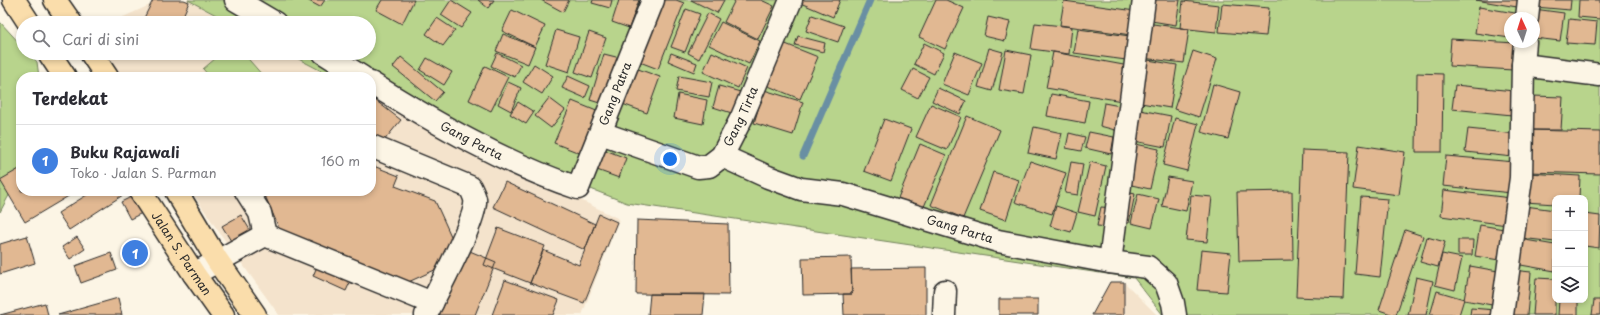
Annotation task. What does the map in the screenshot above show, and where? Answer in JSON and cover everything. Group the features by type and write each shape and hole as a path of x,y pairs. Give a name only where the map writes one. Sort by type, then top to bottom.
{"main road":[{"path":"14,0 24,16"},
{"path":"55,0 66,16"},
{"path":"54,60 62,72"},
{"path":"96,60 104,72"},
{"name":"Jalan S. Parman","path":"143,196 222,315"},
{"path":"179,196 217,260 255,315"}],"street":[{"path":"236,0 263,16"},
{"name":"Gang Patra","path":"578,188 653,0"},
{"name":"Gang Tirta","path":"600,133 698,167 709,166 722,156 742,117 791,0"},
{"path":"1110,262 1144,0"},
{"path":"1528,12 1529,0"},
{"path":"1502,315 1521,178 1524,48"},
{"path":"335,60 354,72"},
{"path":"1523,65 1600,75"},
{"name":"Gang Parta","path":"376,86 418,113 490,150 551,179 578,188"},
{"path":"265,235 429,309 462,241 475,208 475,198 470,187 376,148"},
{"name":"Gang Parta","path":"722,156 768,177 801,189 843,194 998,241 1110,262 1148,267 1166,283 1173,303 1175,315"},
{"path":"249,196 260,213 265,235"},
{"path":"194,274 265,235"},
{"path":"944,315 945,291"}],"shaded area":[{"path":"161,0 188,0 218,16 126,16"},
{"path":"104,60 300,60 323,72 112,72"},
{"path":"376,98 619,219 582,315 279,315 194,196 376,196"},
{"path":"1110,282 1124,282 1157,315 1092,315"}],"green space":[{"path":"188,0 1600,0 1600,315 1163,315 1134,278 627,203 446,133 376,81 376,72 323,72 300,60 376,60 376,16 218,16"},
{"path":"0,22 16,39 16,60 35,60 37,62 38,72 16,72 16,182 0,212"},
{"path":"214,60 249,60 260,72 206,72 203,69"}],"building":[{"path":"153,0 184,0 189,2 183,16 145,16"},
{"path":"307,0 325,0 320,7"},
{"path":"382,0 414,0 402,24 376,10"},
{"path":"451,0 472,13 461,28 441,15"},
{"path":"478,0 494,0 488,8"},
{"path":"541,0 569,0 563,12"},
{"path":"593,0 612,0 610,8 592,3"},
{"path":"619,0 639,0 629,28 612,22"},
{"path":"656,0 676,0 684,3 658,69 632,59"},
{"path":"691,0 724,0 717,13"},
{"path":"735,0 761,0 774,6 758,39 724,22"},
{"path":"799,0 840,0 833,17 798,2"},
{"path":"936,0 946,0 964,8 945,49 919,37"},
{"path":"1148,0 1180,0 1176,25 1145,20"},
{"path":"1476,0 1518,0 1517,7"},
{"path":"1535,0 1571,0 1570,10 1535,7"},
{"path":"1579,0 1600,0 1600,19 1578,17"},
{"path":"1064,1 1135,11 1131,35 1060,25"},
{"path":"1183,1 1219,5 1216,32 1180,28"},
{"path":"1222,4 1269,8 1266,36 1219,32"},
{"path":"1479,7 1509,12 1504,12 1504,37 1475,33"},
{"path":"686,9 700,14 685,52 671,47"},
{"path":"1534,9 1564,13 1560,41 1540,39 1540,12 1534,12"},
{"path":"512,10 545,26 535,47 502,31"},
{"path":"708,13 719,19 699,59 688,53"},
{"path":"812,15 844,26 838,42 806,31"},
{"path":"988,17 1010,22 1005,41 984,36"},
{"path":"437,18 455,30 443,46 426,34"},
{"path":"1569,19 1597,22 1595,45 1566,43"},
{"path":"721,22 760,41 749,64 709,45"},
{"path":"1035,23 1072,27 1069,54 1031,49"},
{"path":"1146,23 1189,29 1184,63 1142,58"},
{"path":"1078,29 1130,36 1126,60 1074,53"},
{"path":"556,30 579,37 569,72 545,64"},
{"path":"589,32 606,38 592,78 575,72"},
{"path":"503,34 535,47 528,64 496,51"},
{"path":"798,36 825,43 823,52 795,45"},
{"path":"1451,39 1504,42 1504,48 1515,48 1513,70 1449,66"},
{"path":"778,41 818,57 800,99 761,83"},
{"path":"924,43 944,53 934,74 914,64"},
{"path":"989,48 1003,52 992,91 978,87"},
{"path":"1006,50 1031,55 1024,94 999,90"},
{"path":"1193,51 1217,59 1199,117 1174,109"},
{"path":"712,52 747,68 738,88 703,72"},
{"path":"955,52 982,63 969,95 942,84"},
{"path":"1053,52 1129,66 1122,101 1046,88"},
{"path":"497,53 521,65 515,77 491,66"},
{"path":"671,53 697,63 694,72 668,61"},
{"path":"604,54 620,58 606,105 590,100"},
{"path":"401,57 443,92 435,101 393,67"},
{"path":"427,58 452,72 444,85 420,70"},
{"path":"1142,59 1177,65 1170,108 1135,102"},
{"path":"534,64 553,76 542,94 523,82"},
{"path":"485,66 508,77 491,111 469,100"},
{"path":"630,66 660,77 647,113 617,102"},
{"path":"913,69 929,77 918,98 902,90"},
{"path":"1417,73 1443,74 1442,152 1416,152"},
{"path":"568,76 590,86 585,98 562,88"},
{"path":"679,76 712,82 709,97 676,91"},
{"path":"508,82 521,88 511,111 498,104"},
{"path":"1213,84 1240,92 1228,139 1201,132"},
{"path":"1455,85 1514,91 1512,115 1452,109"},
{"path":"719,86 744,93 738,115 713,107"},
{"path":"938,88 966,101 960,114 932,101"},
{"path":"764,90 803,102 793,135 754,123"},
{"path":"678,94 707,100 703,124 674,118"},
{"path":"1051,94 1089,101 1085,123 1047,116"},
{"path":"1533,96 1563,97 1561,130 1531,130"},
{"path":"549,98 565,110 551,128 535,116"},
{"path":"376,101 401,120 383,142 376,136"},
{"path":"572,101 599,112 582,154 554,143"},
{"path":"518,102 534,112 526,124 510,114"},
{"path":"1104,103 1120,106 1115,130 1100,126"},
{"path":"931,104 961,117 947,150 916,137"},
{"path":"1135,109 1171,116 1165,147 1129,140"},
{"path":"967,116 1000,130 963,218 931,205"},
{"path":"1175,118 1198,124 1187,171 1163,165"},
{"path":"884,119 911,129 891,181 864,171"},
{"path":"1034,127 1062,133 1056,159 1028,153"},
{"path":"1468,129 1516,134 1513,157 1465,152"},
{"path":"1529,130 1600,132 1600,174 1528,172"},
{"path":"1089,132 1114,137 1111,154 1085,148"},
{"path":"1069,133 1085,137 1081,151 1066,148"},
{"path":"1131,143 1159,149 1150,189 1122,183"},
{"path":"920,144 946,155 923,209 898,198"},
{"path":"1359,145 1405,152 1399,195 1353,189"},
{"path":"605,150 626,158 619,178 597,170"},
{"path":"1302,150 1349,152 1343,299 1296,297"},
{"path":"1446,156 1515,162 1512,193 1443,186"},
{"path":"1030,161 1066,173 1052,214 1015,202"},
{"path":"1071,162 1083,164 1078,195 1065,193"},
{"path":"1090,162 1106,166 1095,216 1078,212"},
{"path":"376,167 399,176 395,186 435,201 461,258 404,284 358,265 346,291 313,276 323,252 282,235 265,196 376,196"},
{"path":"16,171 16,196 69,196 25,222 0,180"},
{"path":"993,172 1019,180 1006,220 980,211"},
{"path":"1527,173 1580,176 1579,195 1552,195 1552,204 1525,202"},
{"path":"1168,177 1192,181 1186,211 1162,206"},
{"path":"505,182 595,224 585,250 493,207"},
{"path":"1444,190 1511,198 1507,225 1441,216"},
{"path":"1122,191 1135,194 1129,223 1116,221"},
{"path":"1292,191 1293,260 1239,261 1237,192"},
{"path":"1138,194 1159,199 1152,228 1131,223"},
{"path":"1191,195 1212,197 1207,242 1186,240"},
{"path":"85,196 121,196 69,230 58,213"},
{"path":"133,196 138,196 146,211 130,219 121,202"},
{"path":"1361,197 1388,199 1380,277 1355,274"},
{"path":"1056,206 1077,213 1071,232 1050,226"},
{"path":"1525,206 1552,210 1552,242 1521,238"},
{"path":"1101,207 1113,208 1109,227 1097,226"},
{"path":"599,214 617,222 584,303 530,283 543,250 579,265"},
{"path":"1588,214 1600,216 1599,248 1588,246"},
{"path":"241,215 250,230 231,241 222,226"},
{"path":"637,220 728,224 729,295 636,294"},
{"path":"1480,225 1510,230 1505,261 1475,256"},
{"path":"498,228 545,246 530,283 484,265"},
{"path":"1405,230 1423,236 1396,315 1394,315 1379,310"},
{"path":"27,236 35,263 0,274 0,244"},
{"path":"77,237 85,249 70,259 62,247"},
{"path":"1427,237 1445,242 1438,267 1420,262"},
{"path":"1519,239 1552,244 1552,270 1515,264"},
{"path":"1458,240 1473,240 1472,255 1458,255"},
{"path":"465,249 496,262 475,315 439,315"},
{"path":"1201,250 1231,253 1227,292 1197,290"},
{"path":"111,253 117,270 81,283 75,266"},
{"path":"1442,254 1462,258 1455,290 1435,285"},
{"path":"851,257 852,294 803,295 802,258"},
{"path":"1470,266 1498,271 1492,305 1464,300"},
{"path":"926,268 926,315 844,315 843,294 852,294 851,269"},
{"path":"1512,270 1531,272 1527,315 1508,315"},
{"path":"1416,277 1433,281 1426,315 1408,315"},
{"path":"1536,278 1552,279 1552,303 1555,303 1555,315 1533,315"},
{"path":"505,280 559,300 553,315 492,315"},
{"path":"1110,282 1124,282 1124,315 1092,315"},
{"path":"1437,291 1464,299 1459,315 1430,315"},
{"path":"650,294 705,294 703,315 648,315"},
{"path":"118,298 122,315 58,315"},
{"path":"999,299 1038,299 1038,315 999,315"},
{"path":"1594,300 1600,300 1600,315 1592,315"},
{"path":"45,303 48,315 0,315"},
{"path":"1559,303 1578,303 1578,315 1558,315"},
{"path":"1471,308 1495,310 1494,315 1470,315"}],"waterway":[{"path":"803,156 870,0"}],"place":[{"name":"Buku Rajawali","path":"135,253"}]}
